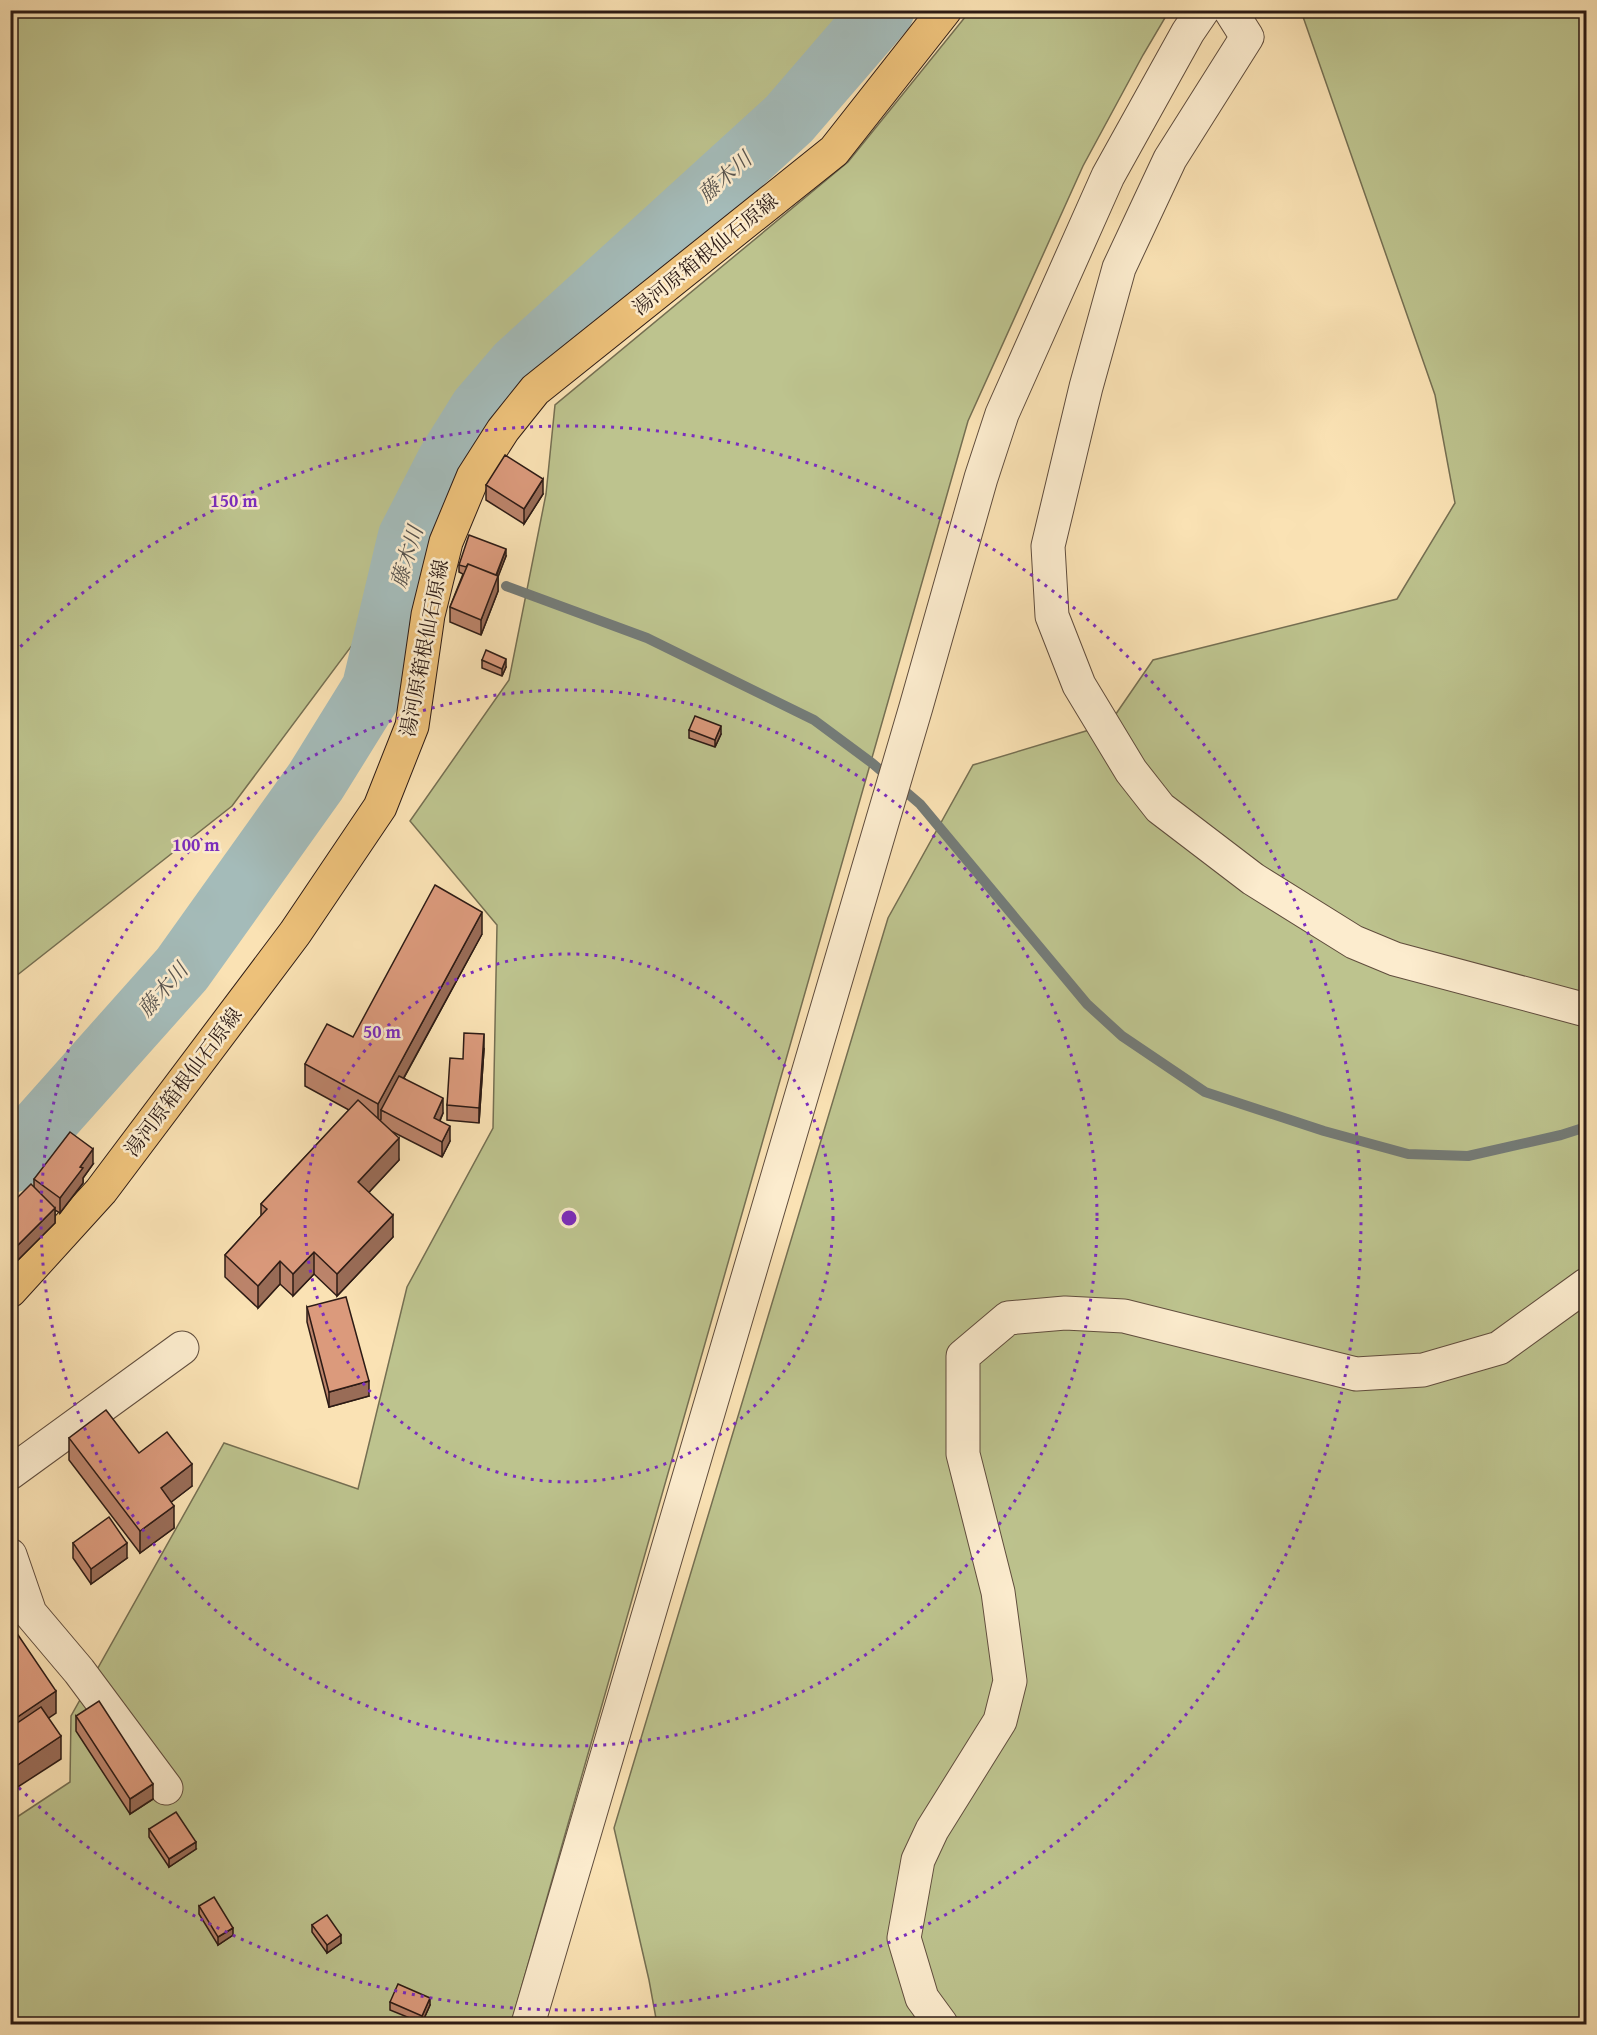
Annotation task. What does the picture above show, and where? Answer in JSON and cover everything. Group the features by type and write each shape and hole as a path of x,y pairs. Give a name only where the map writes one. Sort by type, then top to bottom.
{"main road":[{"name":"湯河原箱根仙石原線","path":"10,1291 100,1191 295,933 380,807 412,726 428,615 446,542 473,477 503,430 535,390 834,152 945,10"}],"street":[{"path":"528,2025 916,706 981,477 1002,414 1108,176 1188,32 1203,10"},
{"path":"1230,10 1247,37 1170,159 1119,268 1086,387 1048,546 1052,616 1079,685 1131,771 1160,808 1253,879 1354,942 1395,959 1587,1010"},
{"path":"941,2025 922,1998 904,1938 918,1860 932,1830 1000,1721 1010,1681 998,1592 963,1454 963,1356 1008,1318 1065,1313 1124,1316 1356,1374 1423,1370 1499,1348 1587,1285"},
{"path":"10,1473 182,1348"},
{"path":"10,1555 20,1620 79,1671 166,1788"}],"green space":[{"path":"11,10 844,11 767,104 506,357 469,403 402,524 362,632 232,806 11,980"},
{"path":"970,11 1169,11 1083,166 968,421 511,2024 11,2024 11,1821 70,1782 71,1716 224,1443 358,1489 407,1287 493,1128 497,925 410,821 509,680 546,494 555,405 848,162"},
{"path":"1301,11 1586,11 1586,2024 657,2024 614,1828 888,918 973,765 1109,724 1153,660 1397,599 1455,503 1435,395"}],"building":[{"path":"505,455 543,479 524,509 486,485"},
{"path":"469,535 506,549 496,575 468,564 466,567 459,565"},
{"path":"468,564 498,576 481,620 450,607"},
{"path":"486,650 506,659 502,669 482,660"},
{"path":"695,716 721,726 715,740 689,730"},
{"path":"435,885 482,912 378,1104 305,1064 327,1024 353,1037"},
{"path":"464,1033 484,1034 479,1108 447,1105 450,1058 463,1059"},
{"path":"399,1076 443,1098 434,1118 450,1126 442,1142 381,1110"},
{"path":"358,1100 399,1138 358,1182 393,1215 337,1274 314,1252 293,1274 280,1261 258,1286 225,1255 267,1209 261,1204"},
{"path":"70,1132 93,1149 80,1167 83,1168 60,1198 34,1179"},
{"path":"31,1184 55,1208 10,1253 10,1205"},
{"path":"346,1297 369,1381 329,1392 307,1307"},
{"path":"106,1410 139,1453 167,1432 192,1464 161,1488 174,1506 140,1531 69,1438"},
{"path":"109,1517 127,1543 91,1569 73,1543"},
{"path":"14,1629 56,1691 10,1722 10,1631"},
{"path":"99,1701 153,1784 130,1799 76,1716"},
{"path":"41,1707 61,1736 10,1770 10,1728"},
{"path":"176,1812 196,1842 169,1859 149,1829"},
{"path":"214,1897 233,1928 218,1937 199,1906"},
{"path":"327,1915 341,1935 327,1945 312,1925"},
{"path":"398,1984 430,1998 422,2016 390,2002"}],"waterway":[{"name":"藤木川","path":"10,1162 182,969 316,781 373,689 409,538 448,462 481,409 518,366 789,119 883,10"},
{"path":"405,557 421,556"},
{"path":"506,586 647,638 814,720 872,763 920,804 1087,1004 1122,1036 1205,1092 1324,1131 1408,1154 1468,1156 1561,1135 1586,1127"}]}
